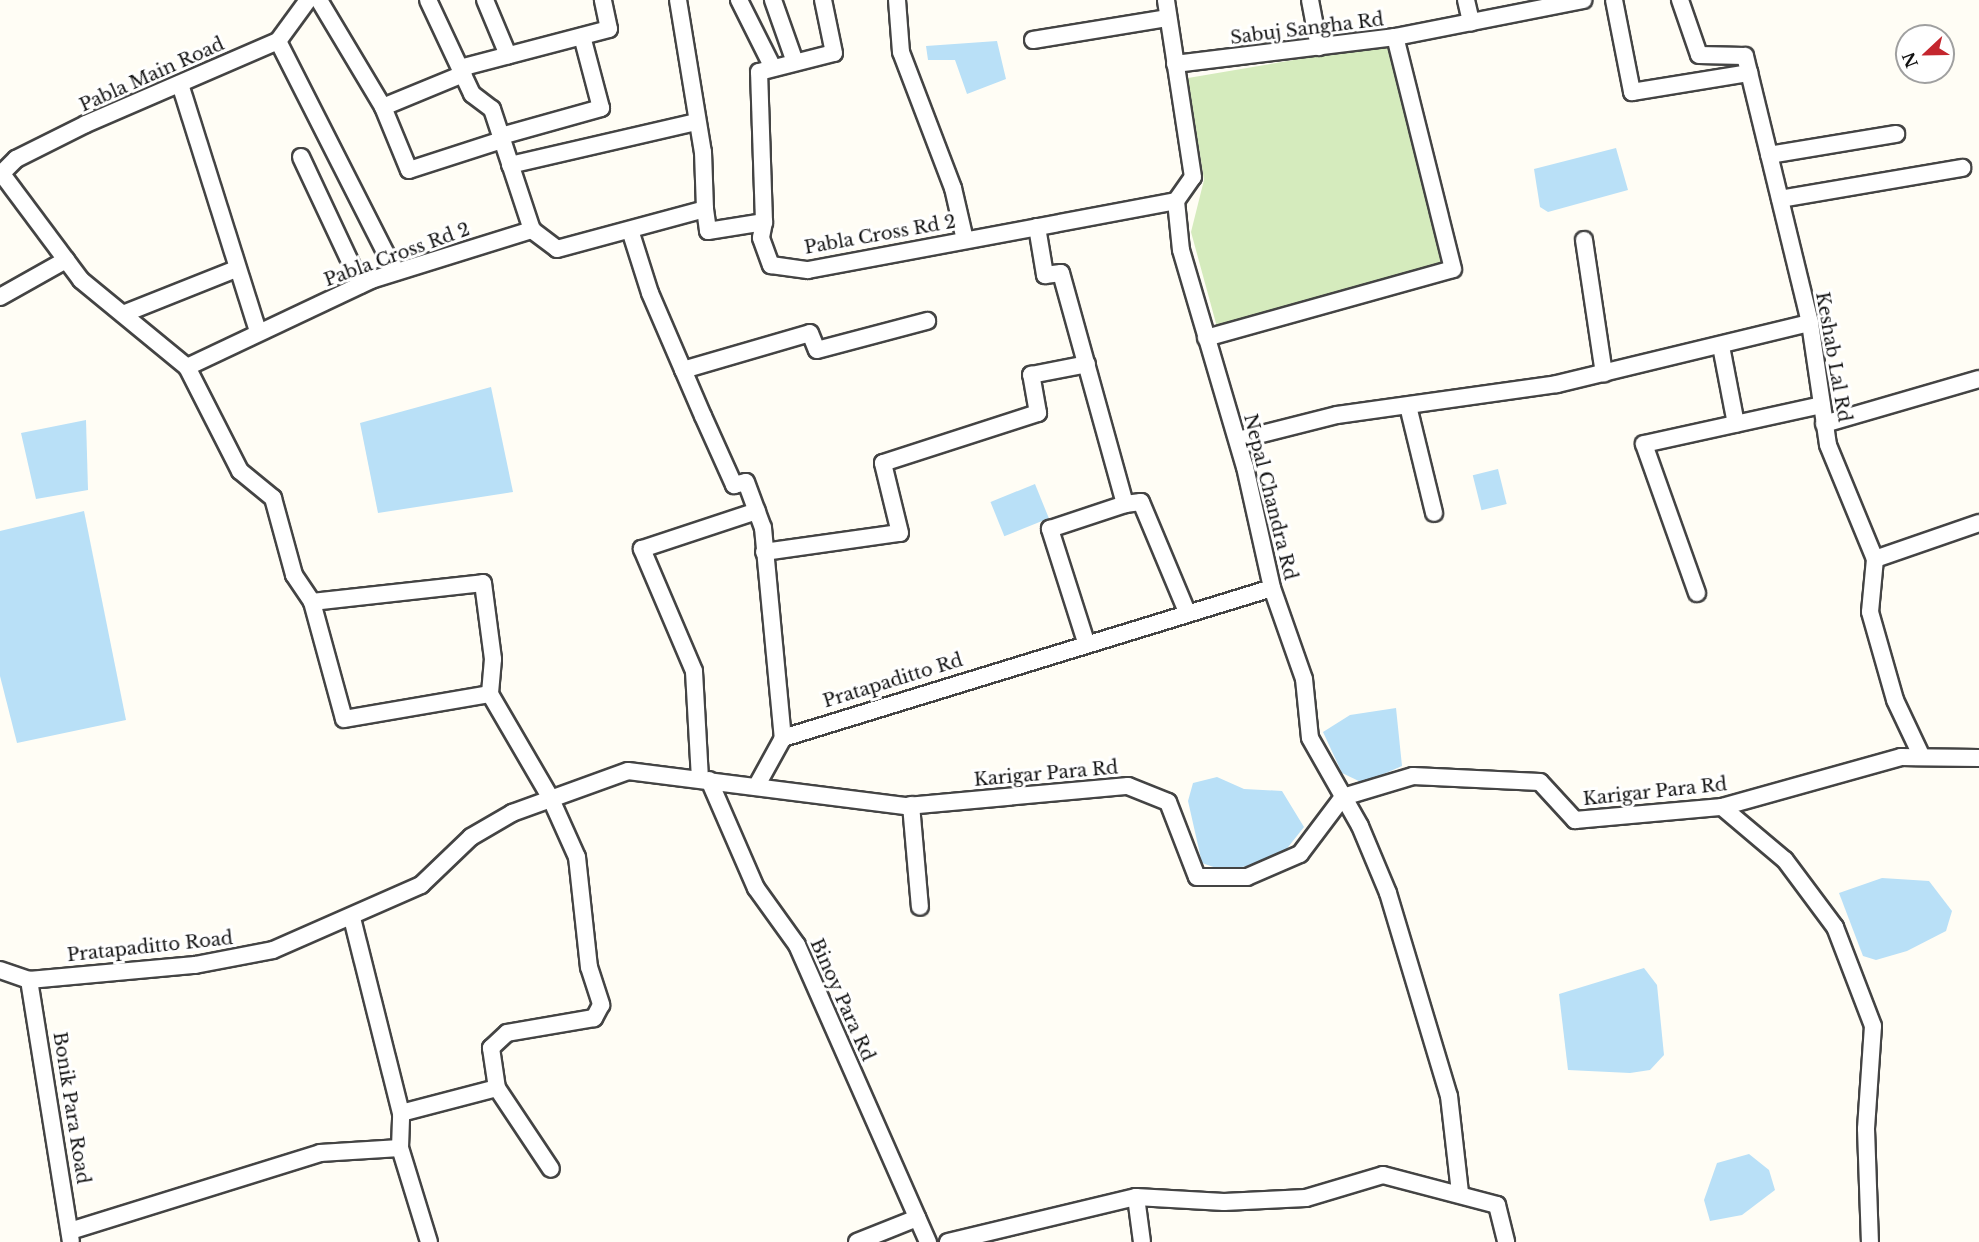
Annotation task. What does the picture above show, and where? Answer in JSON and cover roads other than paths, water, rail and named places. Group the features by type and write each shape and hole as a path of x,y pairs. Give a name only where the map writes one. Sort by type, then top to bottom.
{"street":[{"path":"308,0 278,41 395,272"},
{"path":"319,0 383,107 409,170 501,138 601,108 582,36"},
{"path":"428,0 472,94 492,110 532,230 557,249 705,209"},
{"path":"485,0 508,56"},
{"path":"383,107 462,71 609,29 603,0"},
{"path":"678,0 696,122 703,152 708,231 764,222 759,72 834,53 823,0"},
{"path":"739,0 773,68"},
{"path":"773,0 795,63"},
{"path":"897,0 901,52 953,188 965,240"},
{"path":"1166,0 1193,177 1176,201"},
{"path":"1310,0 1319,47"},
{"path":"1466,0 1471,22"},
{"name":"Sabuj Sangha Rd","path":"1175,64 1395,37 1583,0"},
{"path":"1614,0 1632,92 1749,73 1744,56 1700,55 1680,0"},
{"path":"1034,40 1168,18"},
{"path":"1206,338 1453,269 1395,37"},
{"name":"Pabla Main Road","path":"2,169 56,139 278,41"},
{"name":"Keshab Lal Rd","path":"1749,73 1810,323 1827,445 1875,559 1870,612 1895,700 1921,755"},
{"path":"180,84 236,269 258,332"},
{"path":"510,165 696,122"},
{"path":"1769,155 1896,134"},
{"path":"301,157 361,285"},
{"path":"1780,199 1962,168"},
{"path":"2,169 66,260 123,314 187,367 240,471 273,498 294,575 312,602 344,719 490,694"},
{"name":"Pabla Cross Rd 2","path":"764,222 761,237 771,265 808,270 1176,201"},
{"name":"Nepal Chandra Rd","path":"1176,201 1181,250 1238,440 1272,588 1304,679 1310,738 1343,797 1388,893 1449,1096 1460,1192"},
{"path":"1037,227 1045,275 1061,273 1125,504"},
{"name":"Pabla Cross Rd 2","path":"187,367 361,285 395,272 532,230"},
{"path":"550,797 628,771 756,787 783,738 777,727 777,632 757,511 746,482 734,485 683,369 630,230"},
{"path":"1584,240 1604,374"},
{"path":"0,297 66,260"},
{"path":"123,314 236,269"},
{"path":"683,369 810,333 817,350 927,321"},
{"path":"1238,440 1337,415 1408,406 1604,374 1810,323"},
{"path":"1721,346 1736,424"},
{"path":"764,552 900,533 883,463 1038,413 1031,375 1087,364"},
{"path":"1824,424 1979,379"},
{"path":"1697,593 1644,444 1822,405"},
{"path":"1408,406 1434,513"},
{"path":"1086,642 1050,529 1125,504 1141,502 1187,612"},
{"path":"704,780 694,671 642,549 757,511"},
{"path":"1875,559 1979,523"},
{"path":"312,602 483,584 493,658 490,694 550,797 577,858 589,967 601,1005 594,1017 507,1033 491,1048 497,1088 551,1169"},
{"name":"Pratapaditto Rd","path":"783,738 1086,642 1272,588"},
{"name":"Karigar Para Rd","path":"756,787 912,805 1128,786 1168,802 1197,877 1247,877 1300,854 1343,797 1413,776 1463,775 1540,782 1575,820 1722,807 1834,772 1921,755 1979,758"},
{"name":"Binoy Para Rd","path":"704,780 756,888 797,945 928,1242"},
{"name":"Pratapaditto Road","path":"0,970 29,980 221,961 273,950 352,918 421,885 485,826 550,797"},
{"path":"912,805 920,907"},
{"path":"1722,807 1785,860 1835,927 1873,1026 1866,1130 1870,1242"},
{"path":"352,918 402,1113 400,1148 429,1242"},
{"name":"Bonik Para Road","path":"29,980 71,1236"},
{"path":"402,1113 497,1088"},
{"path":"71,1236 320,1153 400,1148"},
{"path":"948,1242 1136,1197 1224,1202 1306,1198 1383,1175 1460,1192 1497,1205 1506,1242"},
{"path":"1136,1197 1142,1242"},
{"path":"857,1242 917,1218"}],"water":[{"path":"997,41 1006,79 967,94 955,60 928,60 926,46"},
{"path":"1616,148 1628,190 1548,212 1540,207 1534,169"},
{"path":"491,387 513,492 378,513 360,423"},
{"path":"86,420 88,490 36,499 21,433"},
{"path":"1498,469 1507,504 1481,510 1473,475"},
{"path":"1035,484 1049,518 1004,536 990,502"},
{"path":"84,511 126,720 17,743 0,676 0,531"},
{"path":"1396,708 1402,766 1363,783 1342,773 1323,732 1350,715"},
{"path":"1217,777 1244,789 1282,791 1304,827 1285,851 1248,866 1222,870 1202,863 1188,801 1193,783"},
{"path":"1882,878 1929,881 1952,911 1946,931 1907,951 1876,960 1863,956 1839,893"},
{"path":"1644,968 1657,985 1664,1055 1650,1070 1630,1073 1568,1070 1559,994"},
{"path":"1749,1154 1769,1170 1775,1190 1742,1215 1710,1221 1704,1200 1717,1163"}]}
